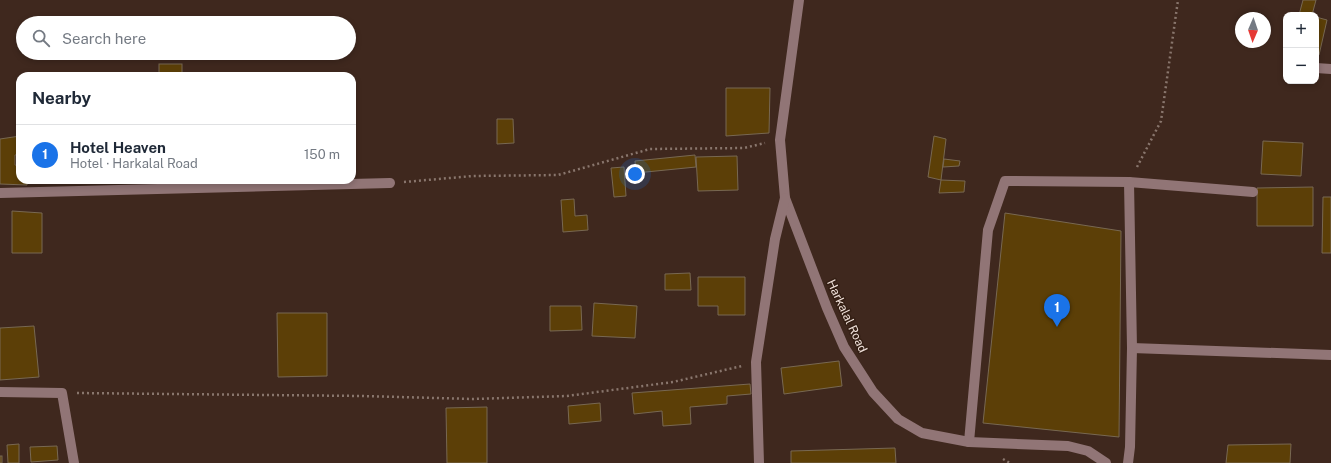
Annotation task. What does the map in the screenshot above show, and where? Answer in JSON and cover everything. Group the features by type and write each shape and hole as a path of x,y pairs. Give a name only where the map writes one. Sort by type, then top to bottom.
{"street":[{"name":"Harkalal Road","path":"799,0 780,140 785,198 827,308 844,347 873,392 898,419 922,433 969,442 1068,446 1088,451 1106,463"},
{"path":"1319,68 1331,69"},
{"path":"969,442 988,230 1005,181 1130,182 1254,192"},
{"path":"1128,463 1130,447 1132,348 1130,182"},
{"path":"356,184 390,183"},
{"path":"0,193 351,184"},
{"path":"759,463 756,362 775,239 785,198"},
{"path":"1132,348 1331,355"},
{"path":"0,392 62,393 74,463"}],"path":[{"path":"1130,182 1161,121 1178,0"},
{"path":"390,183 473,176 558,175 650,149 744,148 780,140"},
{"path":"62,393 362,396 474,399 567,396 673,382 756,362"}],"building":[{"path":"1303,0 1316,0 1313,12 1300,12"},
{"path":"1319,18 1327,20 1319,55"},
{"path":"159,64 182,64 182,72 159,72"},
{"path":"726,88 770,88 769,133 726,136"},
{"path":"497,119 513,119 514,143 497,144"},
{"path":"934,136 946,139 941,180 928,177"},
{"path":"16,137 16,184 27,185 0,184 0,139"},
{"path":"1263,141 1303,143 1301,176 1261,174"},
{"path":"695,155 696,167 636,173 635,161"},
{"path":"737,156 738,190 698,191 696,157"},
{"path":"944,159 960,161 959,166 943,167"},
{"path":"624,167 626,196 614,197 611,168"},
{"path":"941,180 965,181 964,192 939,193"},
{"path":"1313,187 1313,226 1257,226 1257,188"},
{"path":"1323,197 1331,197 1331,253 1322,253"},
{"path":"574,199 575,216 587,215 588,230 563,232 561,200"},
{"path":"12,211 42,213 42,253 12,253"},
{"path":"1005,213 1121,231 1119,437 983,423"},
{"path":"690,273 691,290 665,290 665,274"},
{"path":"698,277 745,277 745,315 718,315 718,306 698,306"},
{"path":"594,303 637,306 635,338 592,336"},
{"path":"550,306 581,306 582,330 550,331"},
{"path":"277,313 327,313 327,376 278,377"},
{"path":"34,326 39,377 0,380 0,328"},
{"path":"839,361 842,386 784,394 781,368"},
{"path":"750,384 751,394 727,396 727,404 690,407 691,424 663,426 662,411 634,414 632,393"},
{"path":"600,403 601,421 569,424 568,406"},
{"path":"487,407 487,463 447,463 446,408"},
{"path":"19,444 19,463 8,463 7,445"},
{"path":"1291,444 1290,463 1226,463 1228,445"},
{"path":"57,446 58,460 31,462 30,447"},
{"path":"895,448 896,463 791,463 791,451"},
{"path":"0,456 2,456 2,463 0,463"}],"place":[{"name":"Hotel Heaven","path":"1057,327"}]}
